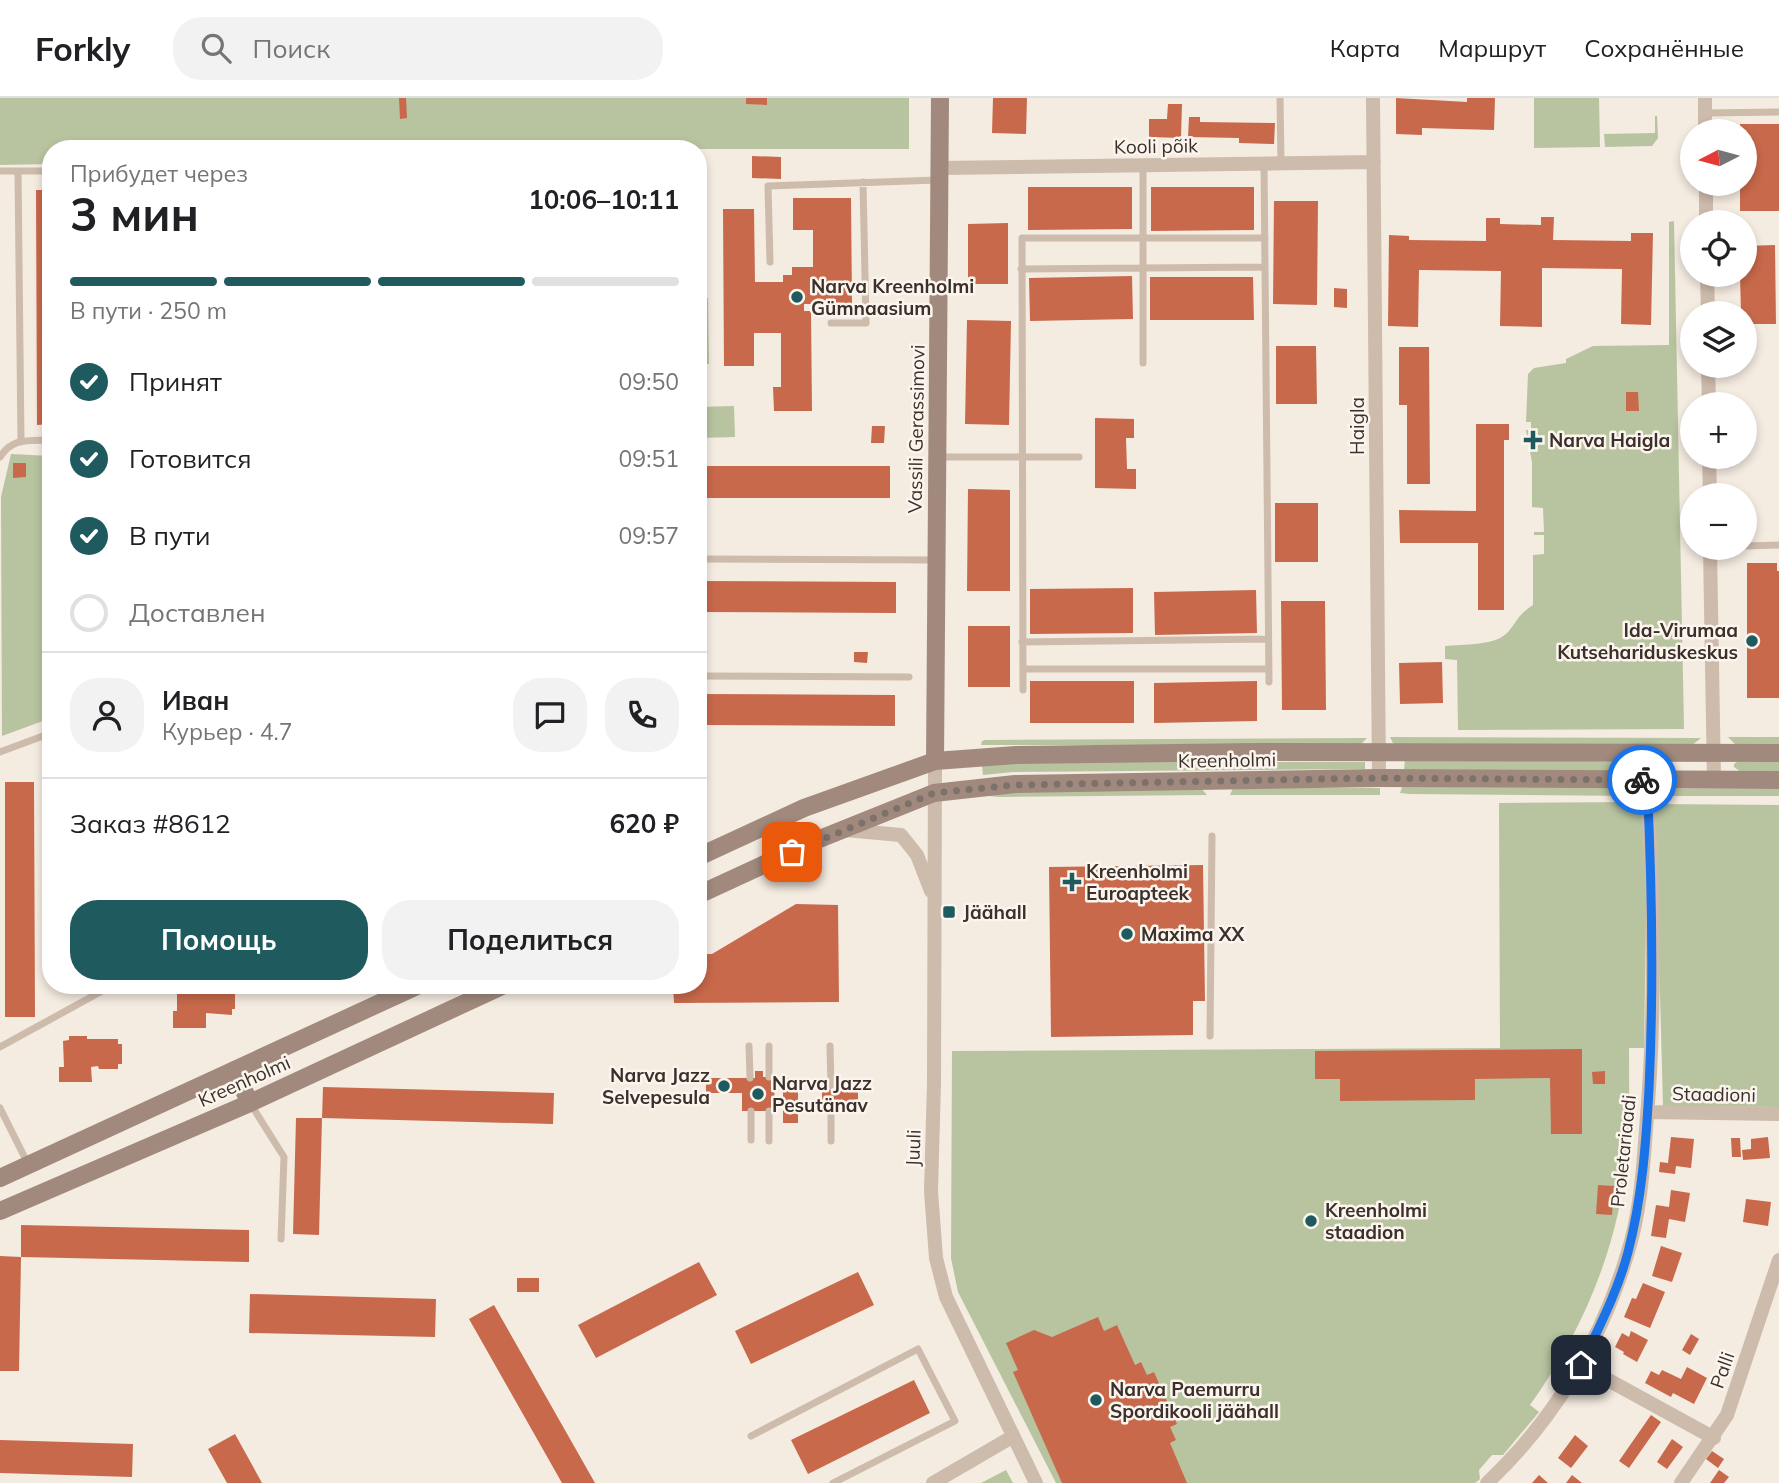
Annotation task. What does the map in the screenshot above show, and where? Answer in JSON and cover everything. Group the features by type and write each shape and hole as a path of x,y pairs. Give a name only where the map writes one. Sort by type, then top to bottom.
{"main road":[{"name":"Vassili Gerassimovi","path":"935,761 940,98"},
{"name":"Kreenholmi","path":"707,853 804,808 935,761 1016,755 1779,753"},
{"name":"Kreenholmi","path":"707,891 842,830 934,793 1015,785 1379,778 1779,780"},
{"name":"Kreenholmi","path":"0,1178 399,994"},
{"name":"Kreenholmi","path":"0,1211 250,1103 484,994"},
{"path":"234,1070 250,1103"}],"street":[{"name":"Haigla","path":"1373,98 1379,778"},
{"name":"Kooli põik","path":"939,174 1143,166 1374,162"},
{"path":"1710,560 1714,780"},
{"name":"Proletariaadi","path":"1487,1483 1530,1438 1581,1365 1628,1254 1637,1213 1648,1112 1653,967 1647,780 1649,753"},
{"name":"Juuli","path":"935,761 934,1083 930,1191 936,1258 946,1297 1036,1483"},
{"path":"842,830 901,835 917,855 934,898"},
{"name":"Staadioni","path":"1648,1112 1779,1115"},
{"name":"Palli","path":"1681,1483 1714,1438 1727,1415 1779,1260"},
{"path":"1581,1365 1714,1438"},
{"path":"933,1483 1012,1437"}],"lane":[{"path":"1280,98 1282,163"},
{"path":"1705,105 1779,112"},
{"path":"1264,164 1269,682"},
{"path":"1143,166 1143,363"},
{"path":"0,171 42,171"},
{"path":"18,171 21,441"},
{"path":"770,262 768,186 863,182 939,174"},
{"path":"831,323 866,323 863,182"},
{"path":"1023,690 1022,238 1265,237"},
{"path":"1021,269 1265,267"},
{"path":"0,457 7,447 21,441 42,440"},
{"path":"936,457 1079,457"},
{"path":"1757,546 1779,545"},
{"path":"707,559 936,560"},
{"path":"1022,642 1268,639"},
{"path":"1023,669 1269,669"},
{"path":"707,676 909,677"},
{"path":"0,752 42,736"},
{"path":"1210,1037 1212,836"},
{"path":"0,1047 93,994"},
{"path":"750,1046 750,1078"},
{"path":"769,1046 769,1077"},
{"path":"830,1046 831,1087"},
{"path":"250,1103 284,1157 281,1239"},
{"path":"0,1108 3,1124 28,1165"},
{"path":"831,1109 831,1141"},
{"path":"751,1111 751,1140"},
{"path":"769,1111 769,1141"},
{"path":"751,1436 918,1349 956,1421 833,1483"}],"green space":[{"path":"0,98 909,98 909,149 707,149 707,140 42,140 42,164 0,165"},
{"path":"1534,98 1599,98 1600,147 1534,148"},
{"path":"1655,116 1658,138 1652,146 1605,147 1604,134 1655,133"},
{"path":"1674,221 1684,729 1458,730 1457,660 1445,659 1445,646 1485,643 1506,634 1533,605 1533,555 1544,554 1544,535 1534,535 1534,532 1544,532 1543,508 1532,507 1532,462 1526,430 1531,430 1531,422 1526,422 1528,374 1534,368 1566,363 1566,359 1593,346 1669,345 1669,222"},
{"path":"707,298 708,298 707,364"},
{"path":"734,406 735,437 707,438 707,407"},
{"path":"11,454 42,456 42,721 2,736 1,497"},
{"path":"1390,737 1701,738 1691,746 1397,745"},
{"path":"1728,737 1779,737 1779,745 1736,745"},
{"path":"1367,738 1361,744 1353,745 981,745 985,740"},
{"path":"1405,759 1634,762 1634,771 1404,770"},
{"path":"1011,762 1365,762 1365,769 1013,772 983,775 982,766"},
{"path":"1737,762 1779,762 1779,771 1741,772 1734,767"},
{"path":"1200,787 1207,795 998,797 988,794 1068,788"},
{"path":"1402,787 1626,788 1637,796 1409,794 1400,793"},
{"path":"1233,788 1380,788 1380,795 1230,795"},
{"path":"1658,789 1779,789 1779,796 1654,796"},
{"path":"1499,803 1641,803 1647,859 1644,1048 1629,1048 1629,1129 1623,1189 1607,1255 1582,1317 1549,1377 1530,1405 1539,1412 1503,1455 1492,1455 1479,1470 1480,1479 1475,1483 1056,1483 958,1292 951,1258 952,1051 1500,1048"},
{"path":"1655,804 1779,805 1779,1107 1663,1106"},
{"path":"1006,1470 1013,1483 981,1483"}],"building":[{"path":"399,98 406,98 407,118 400,119"},
{"path":"746,98 767,98 767,105 746,104"},
{"path":"993,98 1027,98 1026,134 992,133"},
{"path":"1396,98 1467,102 1467,98 1495,98 1494,130 1422,128 1422,135 1396,134"},
{"path":"1168,104 1182,104 1181,138 1149,137 1149,119 1167,119"},
{"path":"1189,117 1200,117 1200,122 1275,123 1274,144 1239,143 1239,138 1188,137"},
{"path":"1757,124 1779,124 1779,211 1740,210 1740,196 1757,196"},
{"path":"752,156 781,157 781,179 752,178"},
{"path":"1028,187 1132,187 1132,229 1028,230"},
{"path":"1151,187 1254,187 1254,230 1151,231"},
{"path":"36,190 42,190 42,425 37,425"},
{"path":"793,198 851,198 852,304 804,304 804,311 811,311 812,411 774,411 773,387 781,387 781,333 754,333 754,366 724,366 723,209 754,209 755,282 783,282 783,275 792,275 792,267 813,267 813,230 793,230"},
{"path":"1274,201 1318,201 1317,305 1273,304"},
{"path":"1541,217 1554,217 1553,240 1631,241 1631,233 1653,233 1651,325 1621,324 1622,269 1542,268 1542,327 1500,326 1501,271 1419,270 1418,327 1388,326 1389,235 1409,236 1409,240 1486,241 1486,218 1500,218 1500,224 1541,225"},
{"path":"1008,223 1008,284 968,284 968,224"},
{"path":"1775,245 1776,324 1757,324 1757,301 1741,301 1740,287 1757,287 1757,246"},
{"path":"1132,276 1133,319 1030,321 1029,278"},
{"path":"1150,277 1253,277 1254,320 1150,320"},
{"path":"1334,288 1347,289 1347,308 1334,307"},
{"path":"967,320 1011,321 1009,425 965,424"},
{"path":"1276,346 1316,346 1317,404 1276,404"},
{"path":"1399,347 1429,347 1430,484 1407,484 1407,405 1399,405"},
{"path":"1626,392 1638,392 1639,411 1626,411"},
{"path":"1095,418 1134,419 1134,438 1126,438 1127,469 1136,469 1136,489 1095,488"},
{"path":"1476,424 1509,424 1509,440 1504,440 1504,610 1478,610 1478,543 1400,543 1399,510 1476,511"},
{"path":"872,426 885,426 884,443 871,443"},
{"path":"13,463 26,463 26,477 13,478"},
{"path":"707,466 890,466 890,498 707,498"},
{"path":"968,489 1010,490 1010,591 967,591"},
{"path":"1275,503 1318,503 1318,562 1275,562"},
{"path":"1747,563 1777,563 1779,571 1779,698 1747,698"},
{"path":"707,581 896,582 896,613 707,612"},
{"path":"1133,588 1133,633 1030,634 1030,589"},
{"path":"1256,590 1257,633 1155,635 1154,592"},
{"path":"1281,601 1325,601 1326,710 1282,710"},
{"path":"968,626 1010,626 1010,687 968,687"},
{"path":"854,652 868,652 867,663 854,662"},
{"path":"1442,662 1443,703 1400,704 1399,663"},
{"path":"1030,681 1134,681 1134,723 1030,723"},
{"path":"1257,681 1257,721 1154,723 1154,683"},
{"path":"707,694 895,695 895,726 707,725"},
{"path":"5,782 34,782 35,1017 5,1017"},
{"name":"Maxima XX","path":"1203,865 1205,1001 1193,1001 1193,1035 1051,1037 1049,867"},
{"path":"796,904 838,905 839,1002 674,1003 674,994 707,994 707,954 712,954"},
{"path":"177,994 235,994 235,1009 232,1009 232,1015 206,1013 206,1028 173,1028 173,1011 177,1011"},
{"path":"69,1036 118,1039 118,1044 122,1044 122,1064 118,1064 118,1069 91,1067 92,1082 59,1082 59,1067 64,1067 63,1041 69,1040"},
{"path":"1582,1049 1582,1134 1551,1134 1550,1078 1475,1079 1475,1100 1340,1101 1340,1079 1315,1079 1315,1051"},
{"name":"Narva Jazz Pesutänav","path":"755,1071 763,1071 763,1077 774,1077 775,1111 742,1111 742,1093 706,1093 706,1078 755,1078"},
{"path":"1605,1071 1605,1084 1593,1084 1592,1072"},
{"path":"783,1078 798,1078 798,1123 783,1123"},
{"path":"323,1087 554,1093 553,1124 322,1118"},
{"path":"858,1087 858,1109 822,1109 822,1088"},
{"path":"296,1118 322,1118 319,1235 293,1234"},
{"path":"1671,1137 1694,1139 1691,1168 1676,1166 1675,1174 1659,1172 1660,1162 1668,1163"},
{"path":"1768,1137 1770,1158 1743,1160 1742,1150 1751,1149 1751,1139"},
{"path":"1731,1138 1740,1138 1741,1157 1732,1157"},
{"path":"1598,1185 1614,1186 1612,1215 1596,1214"},
{"path":"1671,1190 1690,1193 1685,1222 1669,1219 1666,1238 1651,1236 1656,1205 1669,1207"},
{"path":"1746,1199 1771,1202 1768,1226 1743,1222"},
{"path":"21,1225 249,1230 249,1262 21,1257"},
{"path":"1661,1246 1682,1253 1672,1282 1652,1276"},
{"path":"0,1256 21,1257 19,1371 0,1371"},
{"path":"699,1262 717,1295 596,1358 578,1325"},
{"path":"858,1272 874,1305 751,1364 735,1331"},
{"path":"517,1278 539,1278 539,1292 517,1292"},
{"path":"1643,1283 1665,1292 1650,1328 1624,1317 1632,1298 1636,1299"},
{"path":"250,1294 436,1299 435,1337 249,1333"},
{"path":"494,1305 595,1483 562,1483 469,1319"},
{"name":"Narva Paemurru Spordikooli jäähall","path":"1098,1317 1104,1331 1117,1325 1135,1365 1141,1362 1147,1375 1154,1372 1177,1424 1170,1427 1176,1440 1170,1443 1187,1483 1062,1483 1013,1372 1018,1370 1006,1343 1034,1330 1052,1337"},
{"path":"1631,1331 1648,1340 1637,1362 1615,1347 1622,1333 1629,1337"},
{"path":"1691,1334 1699,1339 1690,1355 1682,1350"},
{"path":"1687,1367 1707,1378 1694,1404 1673,1393 1671,1397 1645,1383 1651,1371 1659,1375 1662,1370 1681,1379"},
{"path":"914,1380 930,1413 808,1474 791,1440"},
{"path":"1651,1415 1661,1422 1629,1468 1619,1461"},
{"path":"235,1434 262,1483 227,1483 208,1449"},
{"path":"1575,1435 1588,1446 1571,1468 1558,1458"},
{"path":"1672,1439 1683,1447 1667,1469 1657,1462"},
{"path":"0,1440 133,1444 132,1477 0,1473"},
{"path":"1712,1451 1724,1459 1718,1468 1706,1459"},
{"path":"1719,1470 1729,1477 1724,1483 1710,1483"},
{"path":"1539,1475 1548,1483 1532,1483"},
{"path":"1572,1475 1582,1483 1566,1483"}],"way so far":[{"path":"792,852 934,793 1015,785 1379,778 1642,780"}],"place":[{"name":"Narva Kreenholmi Gümnaasium","path":"797,297"},
{"name":"Narva Haigla","path":"1533,440"},
{"name":"Ida-Virumaa Kutsehariduskeskus","path":"1752,641"},
{"name":"Kreenholmi Euroapteek","path":"1072,882"},
{"name":"Jäähall","path":"949,912"},
{"name":"Maxima XX","path":"1127,934"},
{"name":"Narva Jazz Selvepesula","path":"724,1086"},
{"name":"Narva Jazz Pesutänav","path":"758,1094"},
{"name":"Kreenholmi staadion","path":"1311,1221"},
{"name":"Narva Paemurru Spordikooli jäähall","path":"1096,1400"}],"route":[{"path":"1581,1365 1628,1254 1644,1160 1650,1064 1653,935 1647,780 1642,780"}]}
